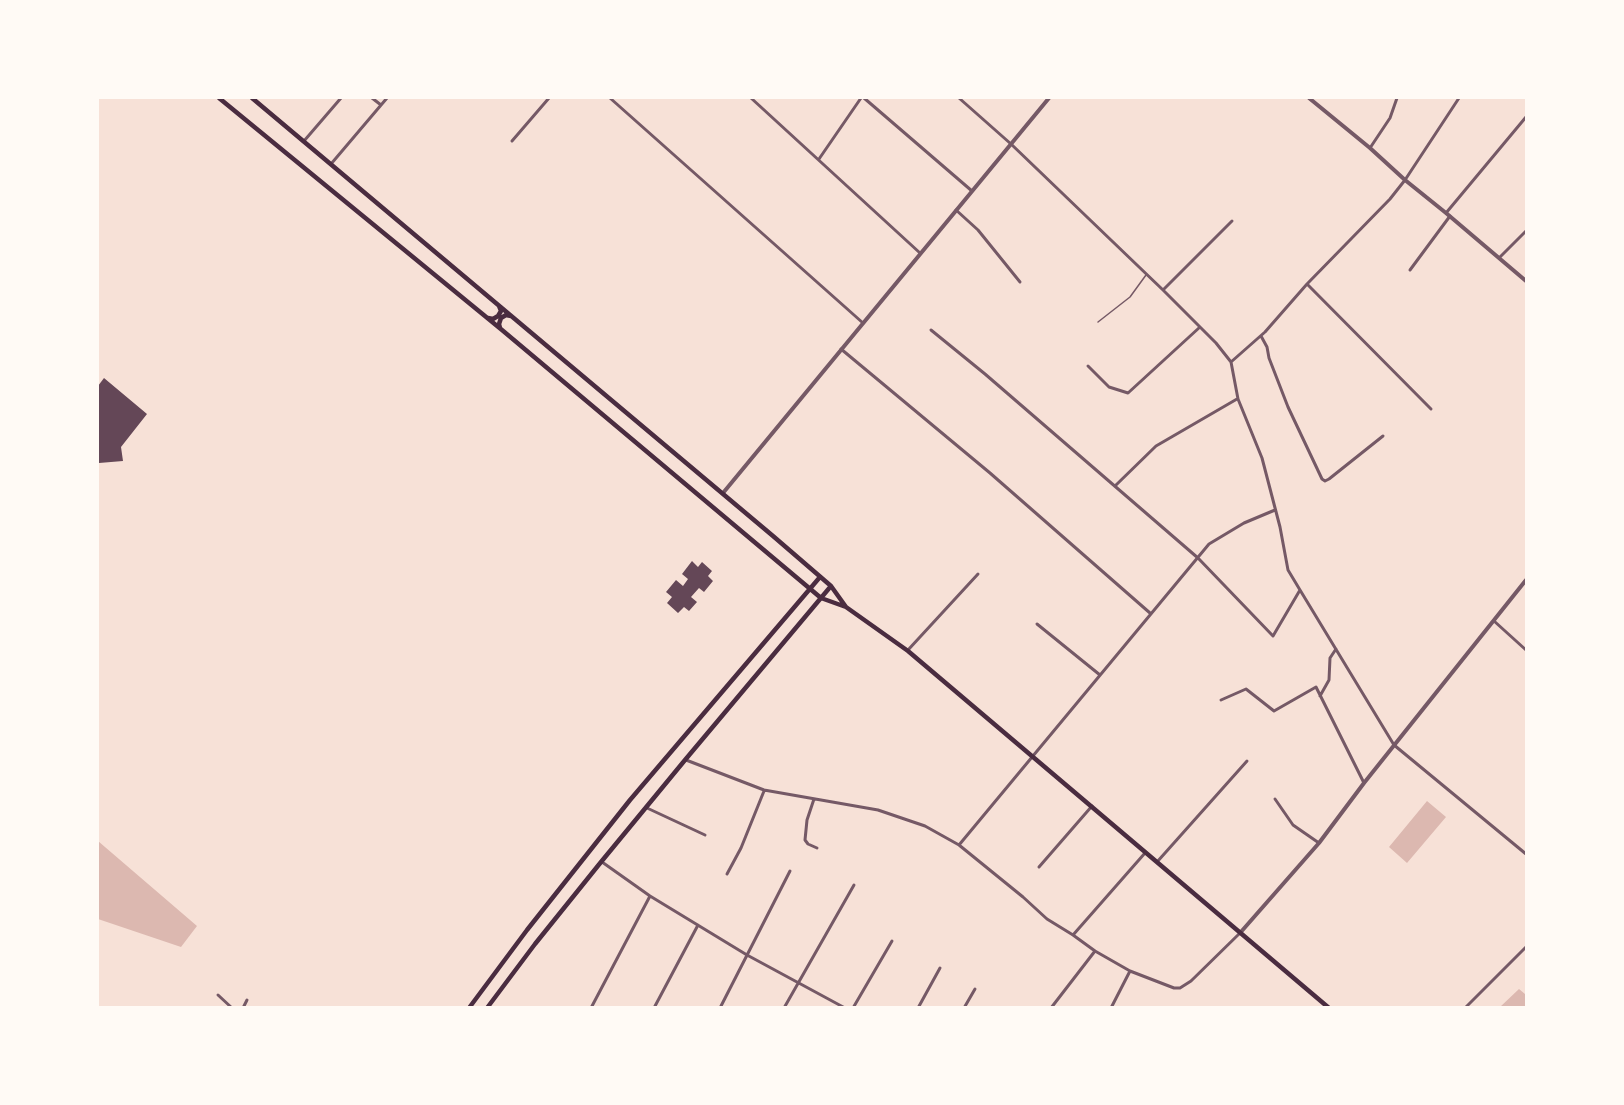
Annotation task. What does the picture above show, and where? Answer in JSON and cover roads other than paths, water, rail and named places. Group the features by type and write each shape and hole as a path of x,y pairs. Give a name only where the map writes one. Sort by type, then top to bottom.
{"main road":[{"path":"219,98 488,318 821,598 846,607 908,651 1329,1008"},
{"path":"252,98 723,493 831,586 846,607"},
{"path":"488,318 493,319 498,316 501,311 498,304"},
{"path":"502,330 499,326 501,318 506,315 513,316"},
{"path":"469,1008 527,930 630,800 820,577"},
{"path":"487,1008 535,944 684,760 831,586"}],"street":[{"path":"304,141 341,98"},
{"path":"372,98 381,105"},
{"path":"331,164 387,98"},
{"path":"512,141 549,98"},
{"path":"610,98 863,323"},
{"path":"751,98 920,253"},
{"path":"819,159 863,98 972,191"},
{"path":"959,98 1011,144 1163,290 1216,343 1231,362 1238,399 1262,458 1288,570 1300,590 1394,745 1527,854"},
{"path":"723,493 1049,98"},
{"path":"1309,98 1527,281"},
{"path":"1370,148 1390,118 1397,98"},
{"path":"1231,362 1261,336 1307,284 1390,199 1459,98"},
{"path":"1410,270 1448,214 1527,117"},
{"path":"956,210 978,230 1020,282"},
{"path":"1163,290 1232,221"},
{"path":"1500,258 1527,231"},
{"path":"1307,284 1431,409"},
{"path":"1088,366 1109,387 1128,393 1200,327"},
{"path":"931,330 1198,558 1273,636 1300,590"},
{"path":"1261,336 1288,408 1322,479 1325,481 1329,479 1383,436"},
{"path":"841,349 990,473 1150,613"},
{"path":"1115,486 1156,446 1238,399"},
{"path":"959,845 1209,544 1244,523 1275,510"},
{"path":"908,651 978,574"},
{"path":"684,760 764,790 882,812 925,826 959,845 1047,919 1095,951 1130,971 1174,988 1180,988 1196,977 1240,933 1318,843 1527,580"},
{"path":"1493,620 1527,650"},
{"path":"1036,624 1100,675"},
{"path":"1320,696 1329,680 1330,658 1336,649"},
{"path":"1221,700 1246,688 1274,711 1316,687 1364,783"},
{"path":"1157,862 1247,761"},
{"path":"727,874 741,848 764,790"},
{"path":"814,799 807,820 805,840 817,848"},
{"path":"1275,799 1293,825 1318,843"},
{"path":"1039,867 1092,806"},
{"path":"646,808 705,836"},
{"path":"1073,935 1146,852"},
{"path":"601,862 650,896 747,955 844,1007"},
{"path":"720,1008 790,871"},
{"path":"784,1008 854,885"},
{"path":"591,1008 650,896"},
{"path":"654,1008 698,925"},
{"path":"853,1008 892,942"},
{"path":"1465,1008 1527,947"},
{"path":"1051,1008 1095,951"},
{"path":"918,1008 940,968"},
{"path":"1111,1008 1130,971"},
{"path":"964,1008 975,989"},
{"path":"218,995 232,1008"},
{"path":"243,1008 247,1000"}],"lane":[{"path":"1098,322 1130,297 1146,274"}]}
